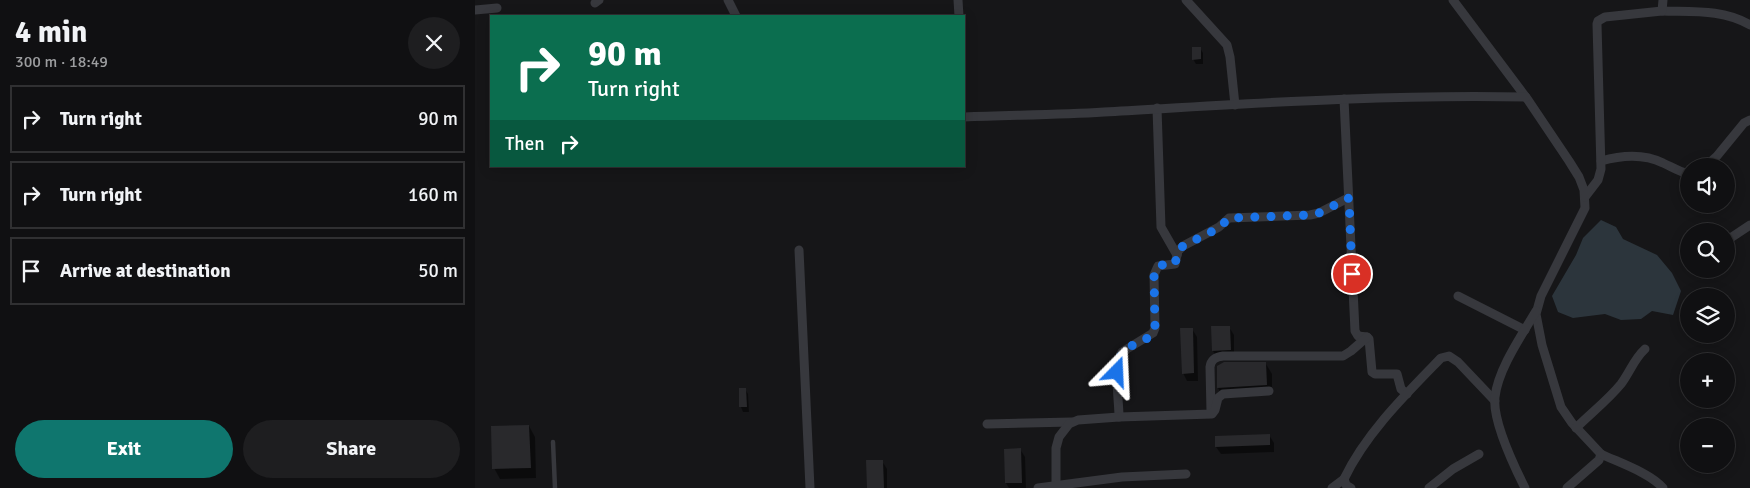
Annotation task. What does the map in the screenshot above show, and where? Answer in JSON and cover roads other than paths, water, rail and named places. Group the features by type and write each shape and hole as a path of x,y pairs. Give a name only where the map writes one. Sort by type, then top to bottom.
{"street":[{"path":"728,0 735,15"},
{"path":"958,0 959,15"},
{"path":"1186,0 1227,45 1235,104"},
{"path":"1453,0 1525,97 1569,161 1579,178 1585,196 1585,208 1541,296 1536,311 1497,385 1495,402 1505,444 1525,488"},
{"path":"1662,11 1663,0"},
{"path":"475,10 497,8"},
{"path":"1585,196 1598,180 1601,161 1598,20 1605,17 1662,11 1717,13 1729,15 1750,25"},
{"path":"965,117 1451,95 1525,97"},
{"path":"1344,100 1355,331 1358,336 1367,337"},
{"path":"1157,108 1161,226 1177,255"},
{"path":"1715,158 1744,122 1750,120"},
{"path":"1601,161 1622,156 1643,156 1655,159 1680,172"},
{"path":"1119,417 1117,372 1119,356 1122,352 1153,333 1155,328 1154,275 1156,268 1161,265 1171,266 1175,264 1178,251 1183,246 1219,228 1229,218 1310,215 1319,213 1349,198"},
{"path":"1735,235 1750,225"},
{"path":"799,250 810,488"},
{"path":"1457,296 1525,330"},
{"path":"1536,311 1537,326 1561,407 1566,416 1601,454 1642,473 1660,484 1663,488"},
{"path":"1367,337 1370,342 1372,372 1375,374 1397,374 1401,389 1407,394"},
{"path":"1211,414 1210,367 1211,361 1215,358 1223,356 1343,356 1367,337"},
{"path":"1576,428 1620,385 1629,374 1637,356 1645,349"},
{"path":"1332,488 1344,479 1367,442 1407,394 1441,358 1449,356 1458,362 1495,402"},
{"path":"1057,486 1057,448 1059,437 1063,430 1073,422 1119,417 1211,414 1215,410 1218,398 1223,394 1269,391"},
{"path":"987,424 1073,422"},
{"path":"1429,488 1453,469 1479,454"},
{"path":"1567,488 1599,460 1601,454"},
{"path":"1038,488 1122,478 1186,474"},
{"path":"1344,479 1344,483 1351,488"}],"lane":[{"path":"553,442 555,488"}]}
